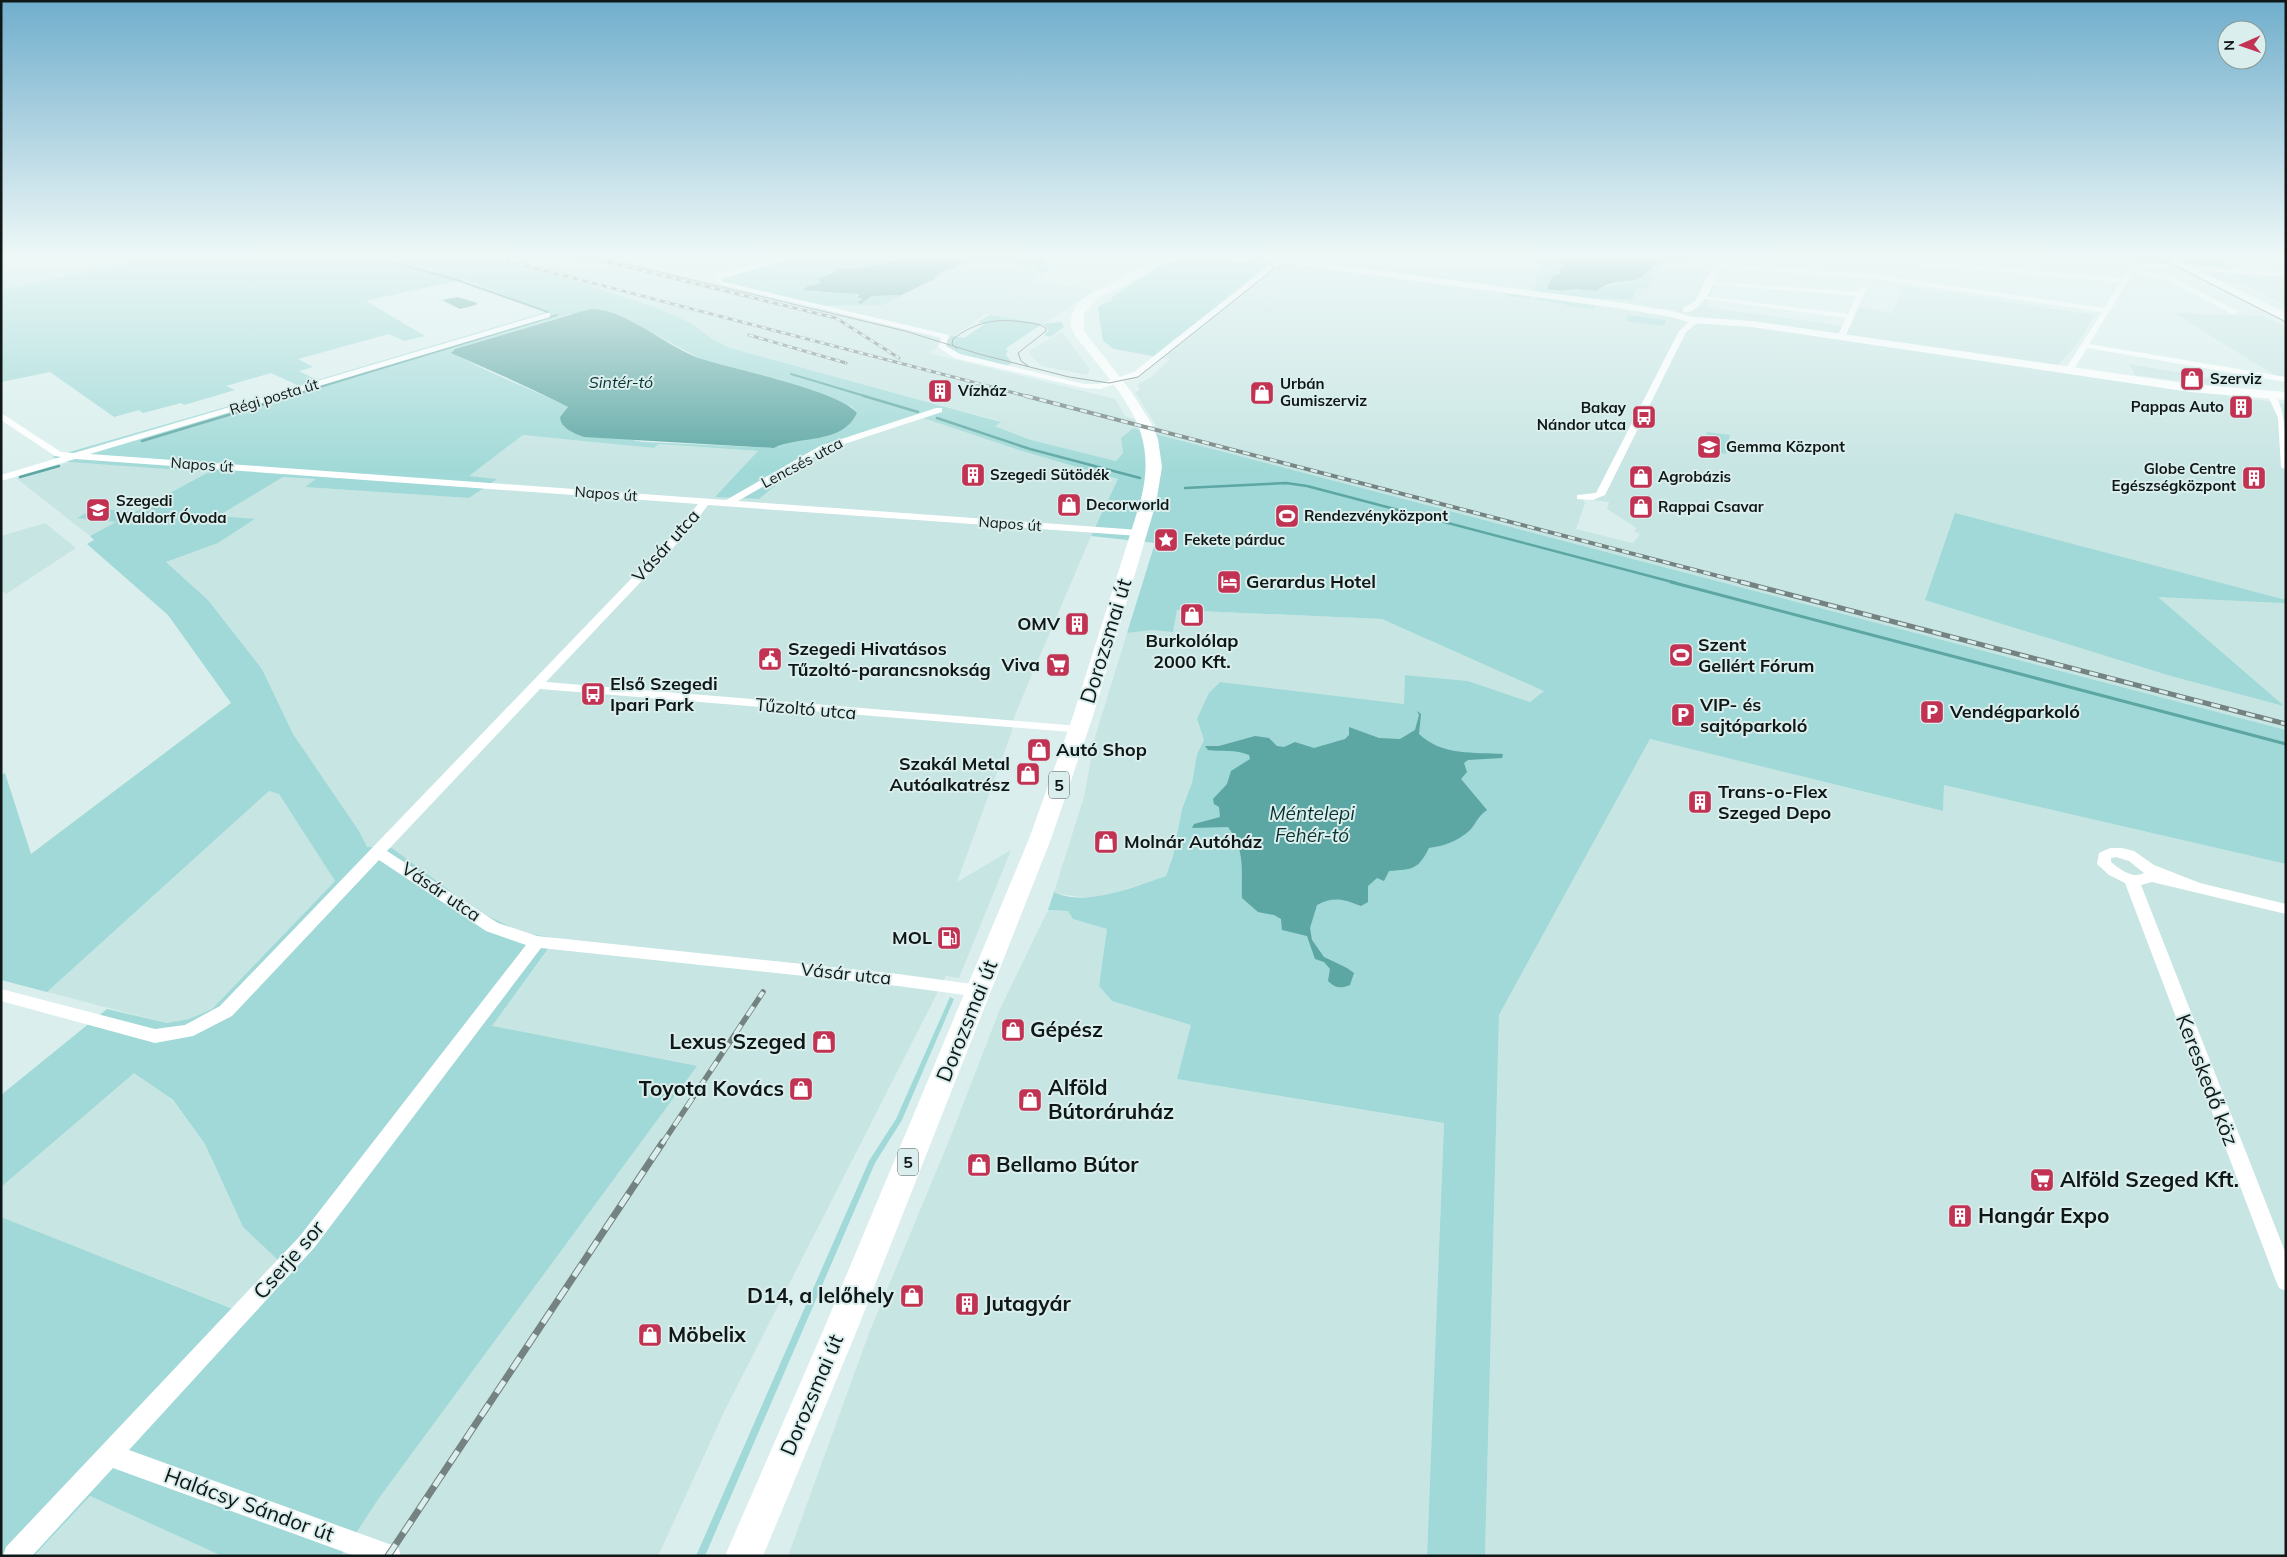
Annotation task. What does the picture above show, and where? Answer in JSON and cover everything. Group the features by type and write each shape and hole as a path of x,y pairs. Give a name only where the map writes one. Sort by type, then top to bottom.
{"main road":[{"name":"Dorozsmai út","path":"744,1556 980,991 1040,839 1078,730 1139,533 1155,474 1152,444 1143,422 1077,327"},
{"path":"1770,327 2208,390 2286,396"}],"street":[{"name":"Régi posta út","path":"1,478 508,327"},
{"path":"903,327 946,337 942,342 942,347 956,356 1098,388 1137,374 1201,327"},
{"path":"1580,497 1593,498 1600,494 1686,327"},
{"path":"1841,337 1845,327"},
{"path":"2069,370 2096,327"},
{"path":"2084,345 2286,380"},
{"path":"2272,396 2282,418 2286,467"},
{"name":"Lencsés utca","path":"728,503 823,448 937,411"},
{"path":"1,416 58,454 73,456"},
{"path":"1,425 12,423"},
{"name":"Napos út","path":"73,456 1139,533"},
{"name":"Vásár utca","path":"706,501 682,532 378,852 492,927 510,936 537,942 898,980 980,991"},
{"name":"Tűzoltó utca","path":"535,685 1078,730"},
{"path":"1,995 146,1035 165,1036 198,1027 234,1004 378,852"},
{"path":"2150,872 2139,880 2131,879 2110,870 2104,864 2104,856 2113,853 2129,855 2145,864 2150,872 2194,886 2286,909"},
{"name":"Kereskedő köz","path":"2131,879 2286,1282"},
{"name":"Cserje sor","path":"15,1556 306,1242 537,942"},
{"name":"Halácsy Sándor út","path":"110,1455 389,1556"}],"shaded area":[{"path":"1,327 409,327 425,336 404,341 389,334 298,359 313,367 299,371 317,380 497,327 529,327 455,349 451,352 479,367 568,407 560,417 564,427 643,442 774,448 798,439 813,439 846,426 857,413 852,407 813,391 699,358 640,327 696,327 712,339 730,348 1001,422 995,426 1031,440 1116,461 1123,453 1121,438 1133,428 2286,730 2286,864 1944,785 1943,811 1650,739 1499,1015 1485,1556 1427,1556 1444,1123 1177,1079 1191,1025 1112,1001 1099,986 1107,929 1073,919 1068,911 1048,910 1054,892 1080,898 1095,897 1125,890 1166,876 1173,856 1182,809 1192,783 1197,754 1204,740 1197,719 1209,693 1220,682 1404,704 1405,675 1468,681 1530,702 1544,691 1382,619 1177,610 1173,632 1153,630 1127,633 1155,543 1091,536 1118,479 1022,451 923,418 851,439 828,450 784,478 759,499 715,497 758,451 659,444 654,448 523,435 469,476 497,479 469,498 305,487 316,479 283,477 218,516 255,519 218,543 166,562 208,600 262,669 293,734 359,831 367,847 392,848 476,910 523,933 556,938 492,1026 697,1066 379,1498 341,1556 222,1556 90,1496 34,1556 1,1556 1,1217 233,1309 279,1261 243,1227 205,1144 173,1100 134,1073 1,1187 1,1095 107,1009 167,1023 189,1019 212,1009 335,881 279,794 269,791 47,992 1,980 1,775 5,773 31,854 231,703 168,615 87,544 94,540 90,536 209,472 69,462 52,457 299,386 271,373 226,386 235,390 184,405 181,403 143,413 139,410 114,417 50,372 1,382"},
{"path":"696,327 967,327 929,353 1115,399 1125,416 1157,427 1135,392 1140,390 1138,385 1140,383 1151,377 1170,359 1153,356 1192,327 2088,327 2077,344 2054,370 2286,404 2286,730 1133,428 1121,438 1123,453 1116,461 1031,440 994,425 1000,421 730,348 712,339","holes":["1582,499 1609,502 1607,509 1637,528 1634,531 1640,534 1633,543 1576,529 1585,503"]},
{"path":"981,327 1038,327 1005,349 1008,350 1006,355 1012,363 1006,366 964,357 950,350 945,344 951,336 964,338"},
{"path":"1046,327 1064,327 1050,337 1044,335 1049,331"},
{"path":"1101,327 1191,327 1153,356 1114,349 1103,341"},
{"path":"2197,327 2286,327 2286,378 2277,376"},
{"path":"1062,331 1090,370 1087,375 1041,366 1032,357 1029,351"},
{"path":"2129,364 2219,379 2225,387 2135,375"},
{"path":"923,418 1022,451 1118,479 1091,536 1014,717 1012,731 957,882 1011,850 959,978 946,976 725,1410 658,1556 341,1556 379,1498 492,1026 556,939 523,933 476,910 392,848 367,848 359,831 293,734 262,669 208,600 166,562 218,543 254,520 217,516 283,477 317,479 306,487 469,498 496,479 468,476 523,435 654,448 659,444 759,451 716,496 759,499 784,478 828,450 850,439"},
{"path":"1707,432 1730,435 1726,454 1703,450"},
{"name":"Szegedi Waldorf Óvoda","path":"69,462 210,472 90,536 16,478"},
{"path":"95,508 134,512 115,522 77,518"},
{"path":"1955,513 2286,600 2284,603 2158,597 2284,706 2171,676 1925,600"},
{"path":"45,523 76,548 6,594 1,590 1,536"},
{"path":"1177,610 1382,619 1545,691 1530,702 1468,681 1406,675 1404,704 1220,682 1197,719 1204,740 1197,754 1192,783 1182,809 1173,856 1166,876 1111,894 1089,898 1054,892 1084,797 1095,737 1127,633 1153,630 1173,631"},
{"path":"1650,739 1943,811 1944,785 2286,864 2286,1556 1485,1556 1499,1015"},
{"path":"269,791 279,794 335,881 212,1009 189,1019 167,1023 47,992"},
{"path":"1048,910 1068,911 1073,919 1107,929 1099,986 1112,1001 1192,1025 1177,1079 1444,1123 1427,1556 788,1556 869,1333 950,1138 1000,1009"},
{"path":"950,997 954,999 902,1120 875,1163 705,1556 696,1556 869,1161 896,1119"},
{"path":"134,1072 173,1101 205,1144 243,1227 279,1261 234,1309 1,1217 1,1187"},
{"path":"90,1496 222,1556 34,1556"}],"water":[{"name":"Sintér-tó","path":"530,327 641,327 689,354 809,389 847,405 857,413 850,423 831,435 784,444 774,448 584,437 563,425 560,417 568,407 451,353 455,349"},
{"name":"Méntelepi Fehér-tó","path":"1417,711 1421,714 1419,734 1428,741 1448,749 1470,753 1503,754 1502,758 1468,760 1464,763 1467,772 1461,779 1487,810 1465,835 1440,846 1429,848 1421,861 1414,867 1389,871 1384,881 1377,878 1368,886 1368,902 1361,906 1339,900 1328,900 1317,905 1310,928 1312,940 1324,957 1354,973 1350,985 1338,987 1328,981 1330,969 1324,962 1315,959 1307,936 1282,930 1281,919 1274,915 1258,912 1242,898 1240,853 1238,844 1228,827 1192,828 1194,824 1220,817 1219,807 1214,804 1213,799 1227,784 1231,771 1250,759 1249,755 1244,753 1208,750 1205,746 1219,746 1255,736 1269,738 1277,746 1284,747 1295,742 1314,748 1345,739 1349,735 1349,727 1379,738 1400,739 1415,730 1419,715"}],"waterway":[{"path":"287,397 519,327"},
{"path":"791,374 868,397"},
{"path":"142,441 291,396"},
{"path":"864,396 918,412"},
{"path":"937,418 1030,449 1140,478"},
{"path":"20,477 59,466"},
{"path":"1185,488 1286,483 1307,486 1676,583"},
{"path":"1671,582 2286,744"}],"tram line":[{"path":"887,327 954,346"},
{"path":"954,346 952,344 953,339 974,327"},
{"path":"1028,366 1021,361 1018,353 1046,331 1046,328 1043,327"},
{"path":"954,346 1069,377 1109,383 1138,377 1201,327"}],"railway":[{"path":"760,327 1030,397"},
{"path":"850,327 899,358"},
{"path":"749,335 846,363"},
{"path":"1026,396 1745,583"},
{"path":"1741,582 2286,724"},
{"path":"662,1144 763,992"},
{"path":"388,1556 663,1142"}],"place":[{"name":"Szerviz","path":"2192,379"},
{"name":"Vízház","path":"940,391"},
{"name":"Urbán Gumiszerviz","path":"1262,393"},
{"name":"Pappas Auto","path":"2241,407"},
{"name":"Bakay Nándor utca","path":"1644,417"},
{"name":"Gemma Központ","path":"1709,447"},
{"name":"Szegedi Sütödék","path":"973,475"},
{"name":"Agrobázis","path":"1641,477"},
{"name":"Globe Centre Egészségközpont","path":"2254,478"},
{"name":"Decorworld","path":"1069,505"},
{"name":"Rappai Csavar","path":"1641,507"},
{"name":"Szegedi Waldorf Óvoda","path":"98,510"},
{"name":"Rendezvényközpont","path":"1287,516"},
{"name":"Fekete párduc","path":"1166,540"},
{"name":"Gerardus Hotel","path":"1229,582"},
{"name":"Burkolólap 2000 Kft.","path":"1192,615"},
{"name":"OMV","path":"1077,624"},
{"name":"Szent Gellért Fórum","path":"1681,655"},
{"name":"Szegedi Hivatásos Tűzoltó-parancsnokság","path":"770,659"},
{"name":"Viva","path":"1058,665"},
{"name":"Első Szegedi Ipari Park","path":"593,694"},
{"name":"Vendégparkoló","path":"1932,712"},
{"name":"VIP- és sajtóparkoló","path":"1683,715"},
{"name":"Autó Shop","path":"1039,750"},
{"name":"Szakál Metal Autóalkatrész","path":"1028,774"},
{"name":"Trans-o-Flex Szeged Depo","path":"1700,802"},
{"name":"Molnár Autóház","path":"1106,842"},
{"name":"MOL","path":"949,938"},
{"name":"Gépész","path":"1013,1030"},
{"name":"Lexus Szeged","path":"824,1042"},
{"name":"Toyota Kovács","path":"801,1089"},
{"name":"Alföld Bútoráruház","path":"1030,1100"},
{"name":"Bellamo Bútor","path":"979,1165"},
{"name":"Alföld Szeged Kft.","path":"2042,1180"},
{"name":"Hangár Expo","path":"1960,1216"},
{"name":"D14, a lelőhely","path":"912,1296"},
{"name":"Jutagyár","path":"967,1304"},
{"name":"Möbelix","path":"650,1335"}]}
